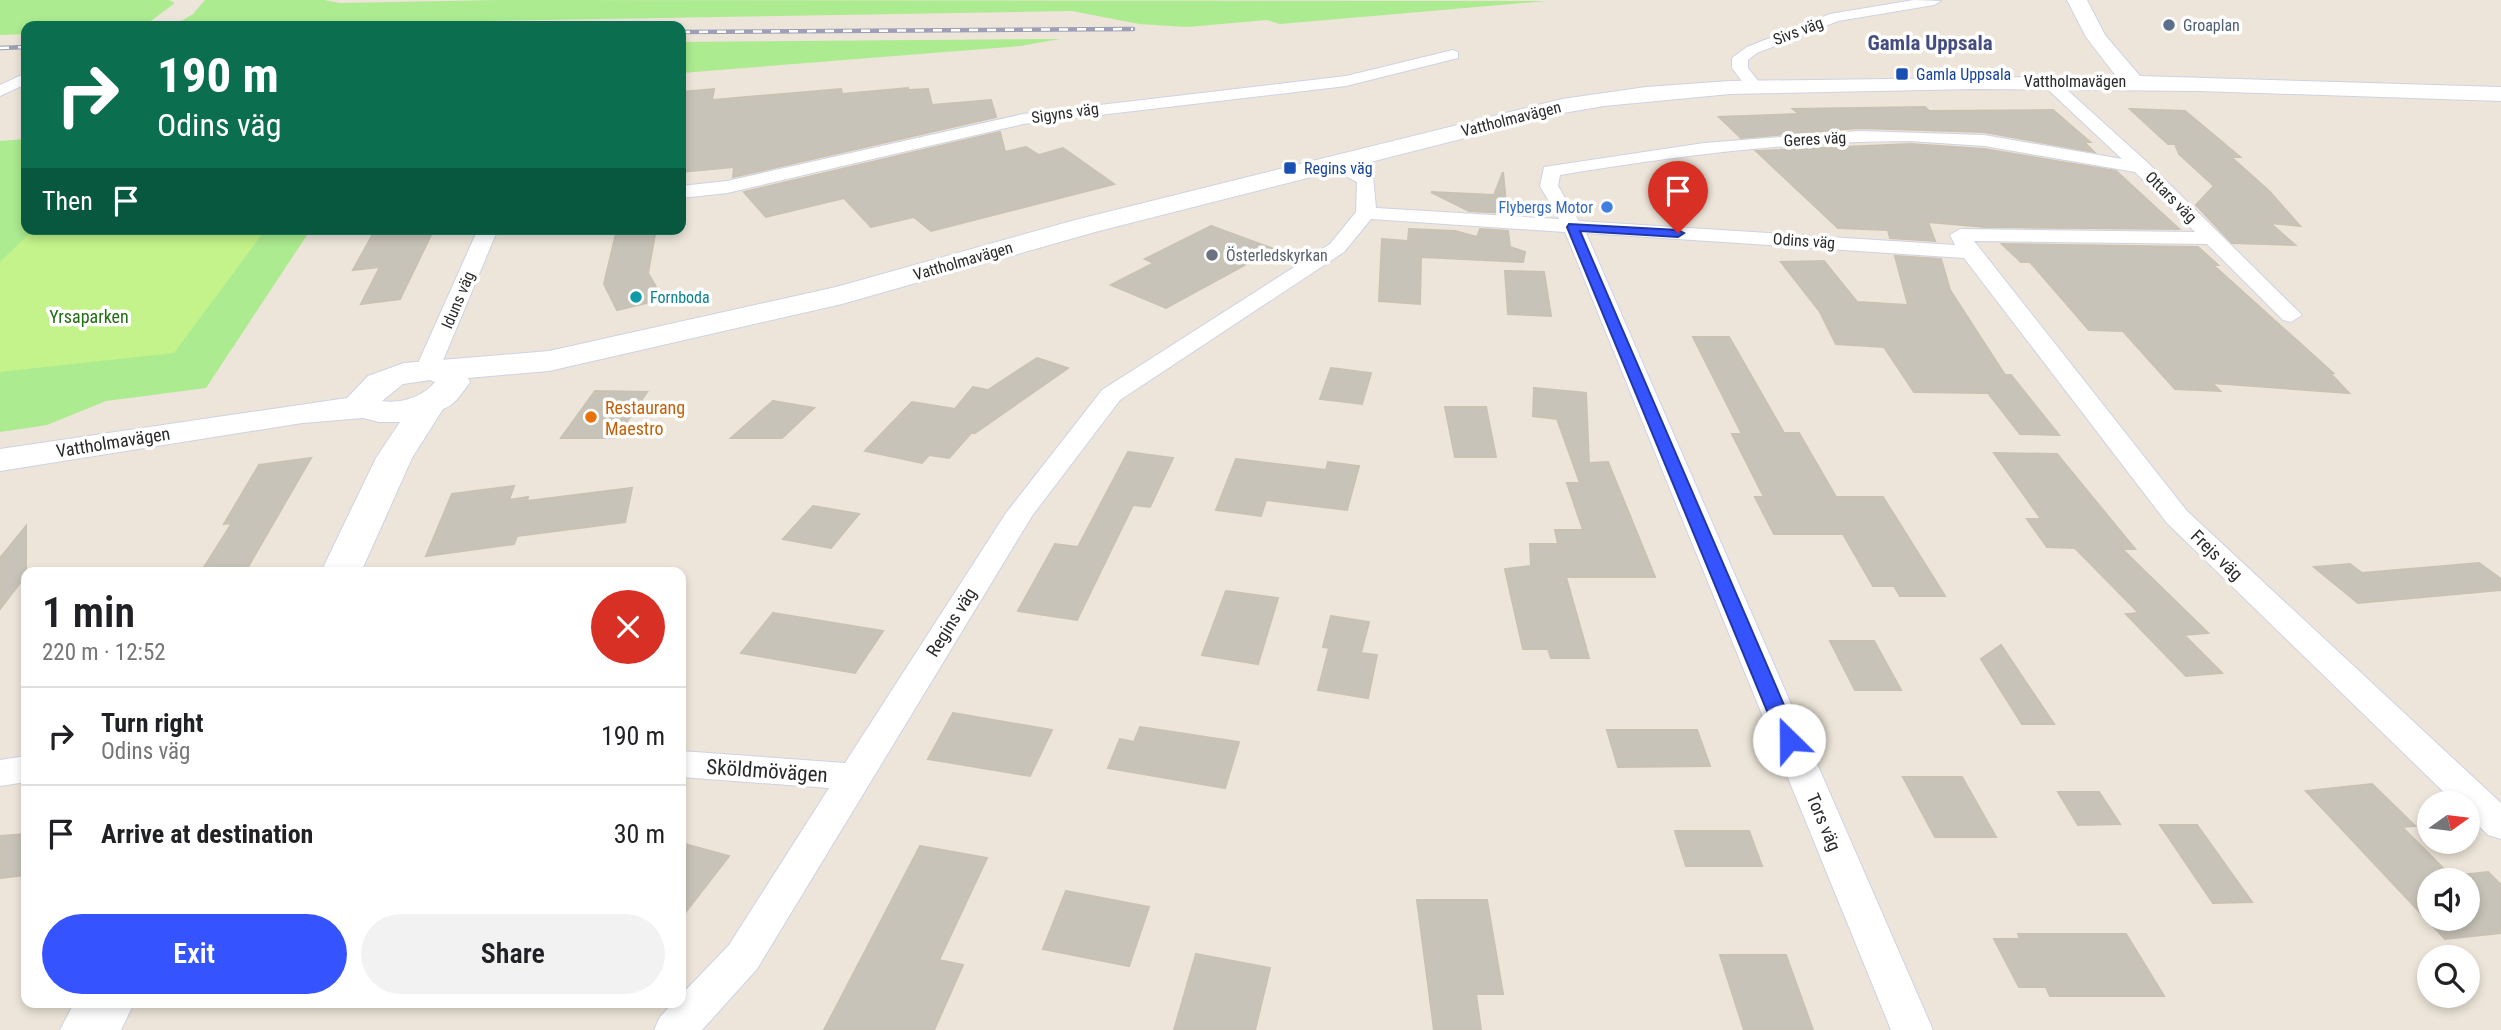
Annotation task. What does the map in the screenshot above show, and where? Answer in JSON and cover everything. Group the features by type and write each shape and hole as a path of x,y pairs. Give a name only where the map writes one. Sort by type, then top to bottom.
{"main road":[{"path":"2077,0 2096,37 2132,81"},
{"name":"Vattholmavägen","path":"0,460 376,402 435,385 842,295 1085,226 1598,99 1673,89 2048,81 2132,81 2501,94"},
{"name":"Iduns väg","path":"343,567 394,458 435,385"},
{"name":"Iduns väg","path":"376,402 395,430 394,458"},
{"path":"89,1030 103,1008"}],"street":[{"name":"Sivs väg","path":"1754,86 1740,68 1740,58 1802,28 1835,17 1934,1"},
{"name":"Sigyns väg","path":"686,191 727,187 1023,118 1346,81 1453,55"},
{"path":"0,90 21,80"},
{"name":"Ottars väg","path":"2048,81 2141,167 2291,315"},
{"name":"Geres väg","path":"1573,227 1549,186 1550,171 1712,145 1885,135 1965,138 2141,167"},
{"path":"1335,163 1366,180 1366,212"},
{"name":"Odins väg","path":"1366,212 1970,252"},
{"name":"Regins väg","path":"675,1030 743,957 1020,513 1111,395 1202,334 1258,302 1337,248 1366,212"},
{"name":"Tors väg","path":"1573,227 1912,1030"},
{"name":"Iduns väg","path":"435,385 486,235"},
{"path":"1970,252 1960,235 2213,238"},
{"name":"Frejs väg","path":"1970,252 2177,517 2501,825"},
{"name":"Sköldmövägen","path":"686,764 853,777"},
{"path":"0,773 21,770"}],"green space":[{"path":"0,0 169,0 175,3 151,21 21,21 21,34 0,35"},
{"path":"205,0 324,0 340,3 498,0 1546,1 1280,24 1267,20 1187,27 1139,24 1072,11 473,21 181,21 193,14"},
{"path":"1060,39 1020,46 686,73 686,42"},
{"name":"Yrsaparken","path":"21,139 21,235 307,235 206,388 106,401 47,425 0,432 0,141"},
{"path":"28,235 262,235 174,353 0,372 0,262"}],"building":[{"path":"908,88 928,89 932,105 991,100 996,117 733,177 734,167 686,172 686,92 714,89 712,100 841,89 842,94"},
{"path":"1925,107 1929,111 2053,110 2090,142 2084,142 2094,152 1984,132 1859,128 1741,138 1719,117 1799,114 1793,109"},
{"path":"2130,109 2185,111 2240,157 2231,157 2269,191 2300,226 2270,223 2295,245 2232,243 2196,205 2214,186 2179,154 2175,144 2168,144"},
{"path":"1000,132 1005,152 1026,147 1039,155 1063,148 1114,184 931,231 914,217 871,227 844,198 766,217 744,192"},
{"path":"1910,144 1984,149 2116,171 2179,229 1985,227 1928,222 1935,241 1890,238 1888,230 1838,228 1756,151"},
{"path":"1503,172 1507,213 1469,211 1431,192 1494,195"},
{"name":"Österledskyrkan","path":"1211,226 1274,249 1166,308 1111,285 1154,263 1145,259"},
{"path":"1409,229 1455,231 1477,237 1480,229 1508,231 1510,247 1525,252 1523,262 1421,257 1420,304 1379,301 1382,239 1408,241"},
{"path":"372,235 431,235 400,299 361,304 380,267 353,270"},
{"path":"616,235 655,235 648,273 663,299 617,310 604,284"},
{"path":"2002,244 2198,247 2218,265 2213,265 2333,373 2330,373 2349,393 2212,383 2220,391 2175,389 2123,331 2089,330 2030,262 2021,262"},
{"path":"1895,256 1941,259 1950,290 2005,375 2011,375 2059,435 2020,434 1988,393 1914,392 1884,347 1836,344 1820,312 1781,262 1824,261 1857,302 1908,305"},
{"path":"1505,271 1544,272 1551,316 1508,314"},
{"path":"1693,337 1729,337 1784,433 1799,433 1836,497 1883,497 1945,596 1900,596 1894,586 1873,586 1843,534 1774,534 1755,497 1764,497 1732,434 1742,434"},
{"path":"1037,358 1068,368 975,433 971,433 949,458 929,455 922,463 865,451 912,402 955,409 973,387 988,390"},
{"path":"1331,368 1371,373 1362,404 1320,399"},
{"path":"1534,388 1586,393 1589,463 1608,462 1655,577 1566,577 1589,658 1551,658 1548,649 1523,649 1505,569 1531,566 1530,544 1558,544 1555,530 1583,530 1567,483 1580,483 1557,419 1533,416"},
{"path":"595,391 647,392 616,438 561,438"},
{"path":"773,401 814,408 782,438 731,438"},
{"path":"1445,407 1486,407 1496,457 1455,457"},
{"path":"1128,452 1173,458 1150,507 1133,505 1077,620 1018,611 1055,544 1078,547"},
{"path":"1994,453 2057,454 2135,549 2122,549 2208,633 2184,635 2222,673 2186,676 2126,614 2139,613 2075,548 2047,547 2027,519 2041,519"},
{"path":"311,458 248,567 204,567 232,523 224,524 259,465"},
{"path":"1236,459 1326,470 1328,462 1359,466 1347,510 1266,500 1261,516 1216,510"},
{"path":"514,486 509,500 528,497 527,501 632,488 625,522 517,536 514,544 426,556 452,494"},
{"path":"813,506 859,514 831,548 783,539"},
{"path":"26,526 26,567 21,567 21,582 0,609 0,558"},
{"path":"2479,563 2501,579 2501,590 2358,603 2314,567 2350,564 2362,573"},
{"path":"1226,591 1278,598 1258,664 1202,655"},
{"path":"773,613 883,631 855,673 741,653"},
{"path":"1331,616 1369,622 1361,653 1377,655 1368,698 1318,690 1329,648 1323,647"},
{"path":"1830,641 1874,641 1901,690 1855,690"},
{"path":"2001,645 2054,724 2022,724 1981,659"},
{"path":"953,713 1052,730 1030,776 928,759"},
{"path":"1140,727 1239,742 1225,788 1108,768 1120,739 1134,742"},
{"path":"1607,730 1697,730 1710,766 1618,767"},
{"path":"1903,777 1962,777 1996,837 1935,837"},
{"path":"2372,784 2415,826 2402,827 2417,842 2417,854 2429,854 2443,868 2417,868 2417,909 2306,791"},
{"path":"2058,792 2099,792 2120,824 2078,825"},
{"path":"2160,825 2197,825 2252,902 2213,903"},
{"path":"1675,831 1749,831 1762,866 1686,866"},
{"path":"21,834 21,876 0,878 0,836"},
{"path":"686,844 729,856 686,912"},
{"path":"920,846 987,858 939,960 963,965 934,1030 824,1030"},
{"path":"2488,872 2501,885 2501,933 2445,939 2437,931 2480,931 2480,873"},
{"path":"1066,891 1149,907 1129,966 1043,949"},
{"path":"1417,900 1487,900 1503,994 1476,994 1481,1030 1434,1030"},
{"path":"2018,934 2126,934 2164,996 2050,996 2046,987 2019,987 1994,939 2020,939"},
{"path":"1196,954 1270,968 1255,1030 1174,1030"},
{"path":"1720,955 1786,955 1813,1030 1744,1030"}],"railway":[{"path":"686,32 1133,29"},
{"path":"0,48 21,47"}],"place":[{"name":"Groaplan","path":"2169,25"},
{"name":"Gamla Uppsala","path":"1902,74"},
{"name":"Regins väg","path":"1290,168"},
{"name":"Flybergs Motor","path":"1607,207"},
{"name":"Österledskyrkan","path":"1212,255"},
{"name":"Fornboda","path":"636,297"},
{"name":"Restaurang Maestro","path":"591,417"}],"district":[{"name":"Gamla Uppsala","path":"1930,43"}],"route":[{"path":"1678,233 1573,227 1606,311 1789,740"}]}
